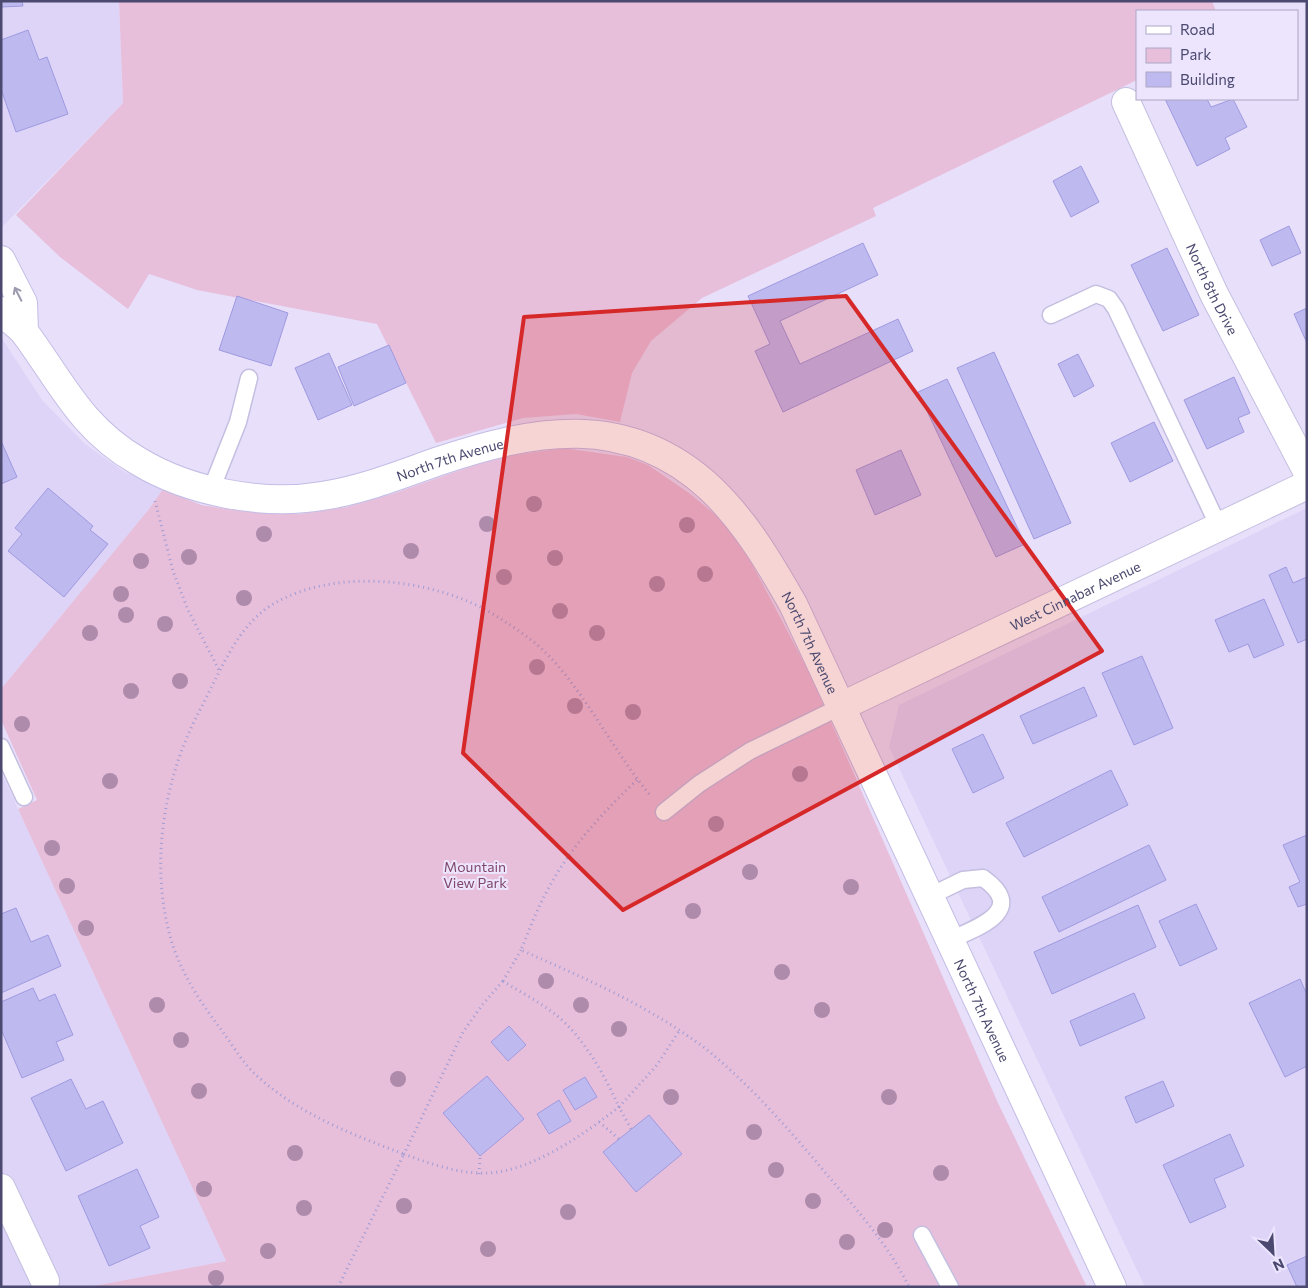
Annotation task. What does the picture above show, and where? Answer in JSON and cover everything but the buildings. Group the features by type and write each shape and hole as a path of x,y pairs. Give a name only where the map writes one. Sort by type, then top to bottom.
{"street":[{"name":"North 8th Drive","path":"1126,102 1214,294 1307,471"},
{"path":"1,260 23,303 24,331"},
{"name":"North 7th Avenue","path":"1,311 24,331 69,400 92,428 135,460 152,469 229,495 266,499 320,497 372,484 438,462 522,438 565,432 601,435 628,440 678,464 709,487 746,529 770,564 793,604 1112,1287"},
{"name":"West Cinnabar Avenue","path":"842,706 1307,485"},
{"path":"1,1188 45,1281"}],"lane":[{"path":"1051,315 1096,294 1109,299 1116,309 1219,527"},
{"path":"211,490 238,422 249,378"},
{"path":"664,812 699,784 750,751 842,706"},
{"path":"1,747 24,797"},
{"path":"930,896 963,880 983,878 994,886 1001,900 1001,910 994,918 950,940"},
{"path":"922,1235 950,1287"}],"path":[{"path":"152,469 153,495 173,571 188,610 220,673"},
{"path":"658,790 651,796 638,780 586,705 546,652 502,619 456,595 402,582 352,581 298,592 268,608 242,634 187,734 171,779 164,828 161,890 173,946 196,996 254,1073 281,1094 325,1121 436,1166 479,1174 530,1163 599,1122 619,1107 657,1065 679,1031"},
{"path":"338,1287 463,1032 483,1004 503,981 521,950 546,894 575,846 618,798 638,780"},
{"path":"521,950 630,1001 679,1031 710,1053 773,1110 874,1232 901,1271 909,1287"},
{"path":"503,981 555,1015 576,1034 608,1081 631,1129"},
{"path":"599,1122 619,1139"},
{"path":"479,1174 480,1156"}],"highlighted area":[{"path":"846,296 1102,651 623,910 463,753 524,317"}],"shaded area":[{"path":"1,1 119,1 123,103 1,228"},
{"path":"1,337 42,400 85,444 123,471 163,489 149,509 1,689"},
{"path":"1307,508 1307,1287 1145,1287 889,747 899,705"},
{"path":"1,772 226,1261 88,1287 1,1287"}],"green space":[{"path":"119,1 1212,1 1216,10 1136,10 1136,80 873,208 876,216 702,298 651,341 632,373 620,422 576,414 523,418 436,443 377,324 197,290 149,274 128,309 60,257 16,215 123,103"},
{"name":"Mountain View Park","path":"563,448 627,457 648,465 689,493 717,516 743,547 811,676 998,1103 1087,1287 88,1287 226,1261 18,809 37,800 1,720 1,689 149,509 163,489 201,505 242,511 299,514 347,507 395,493 494,458"}]}
